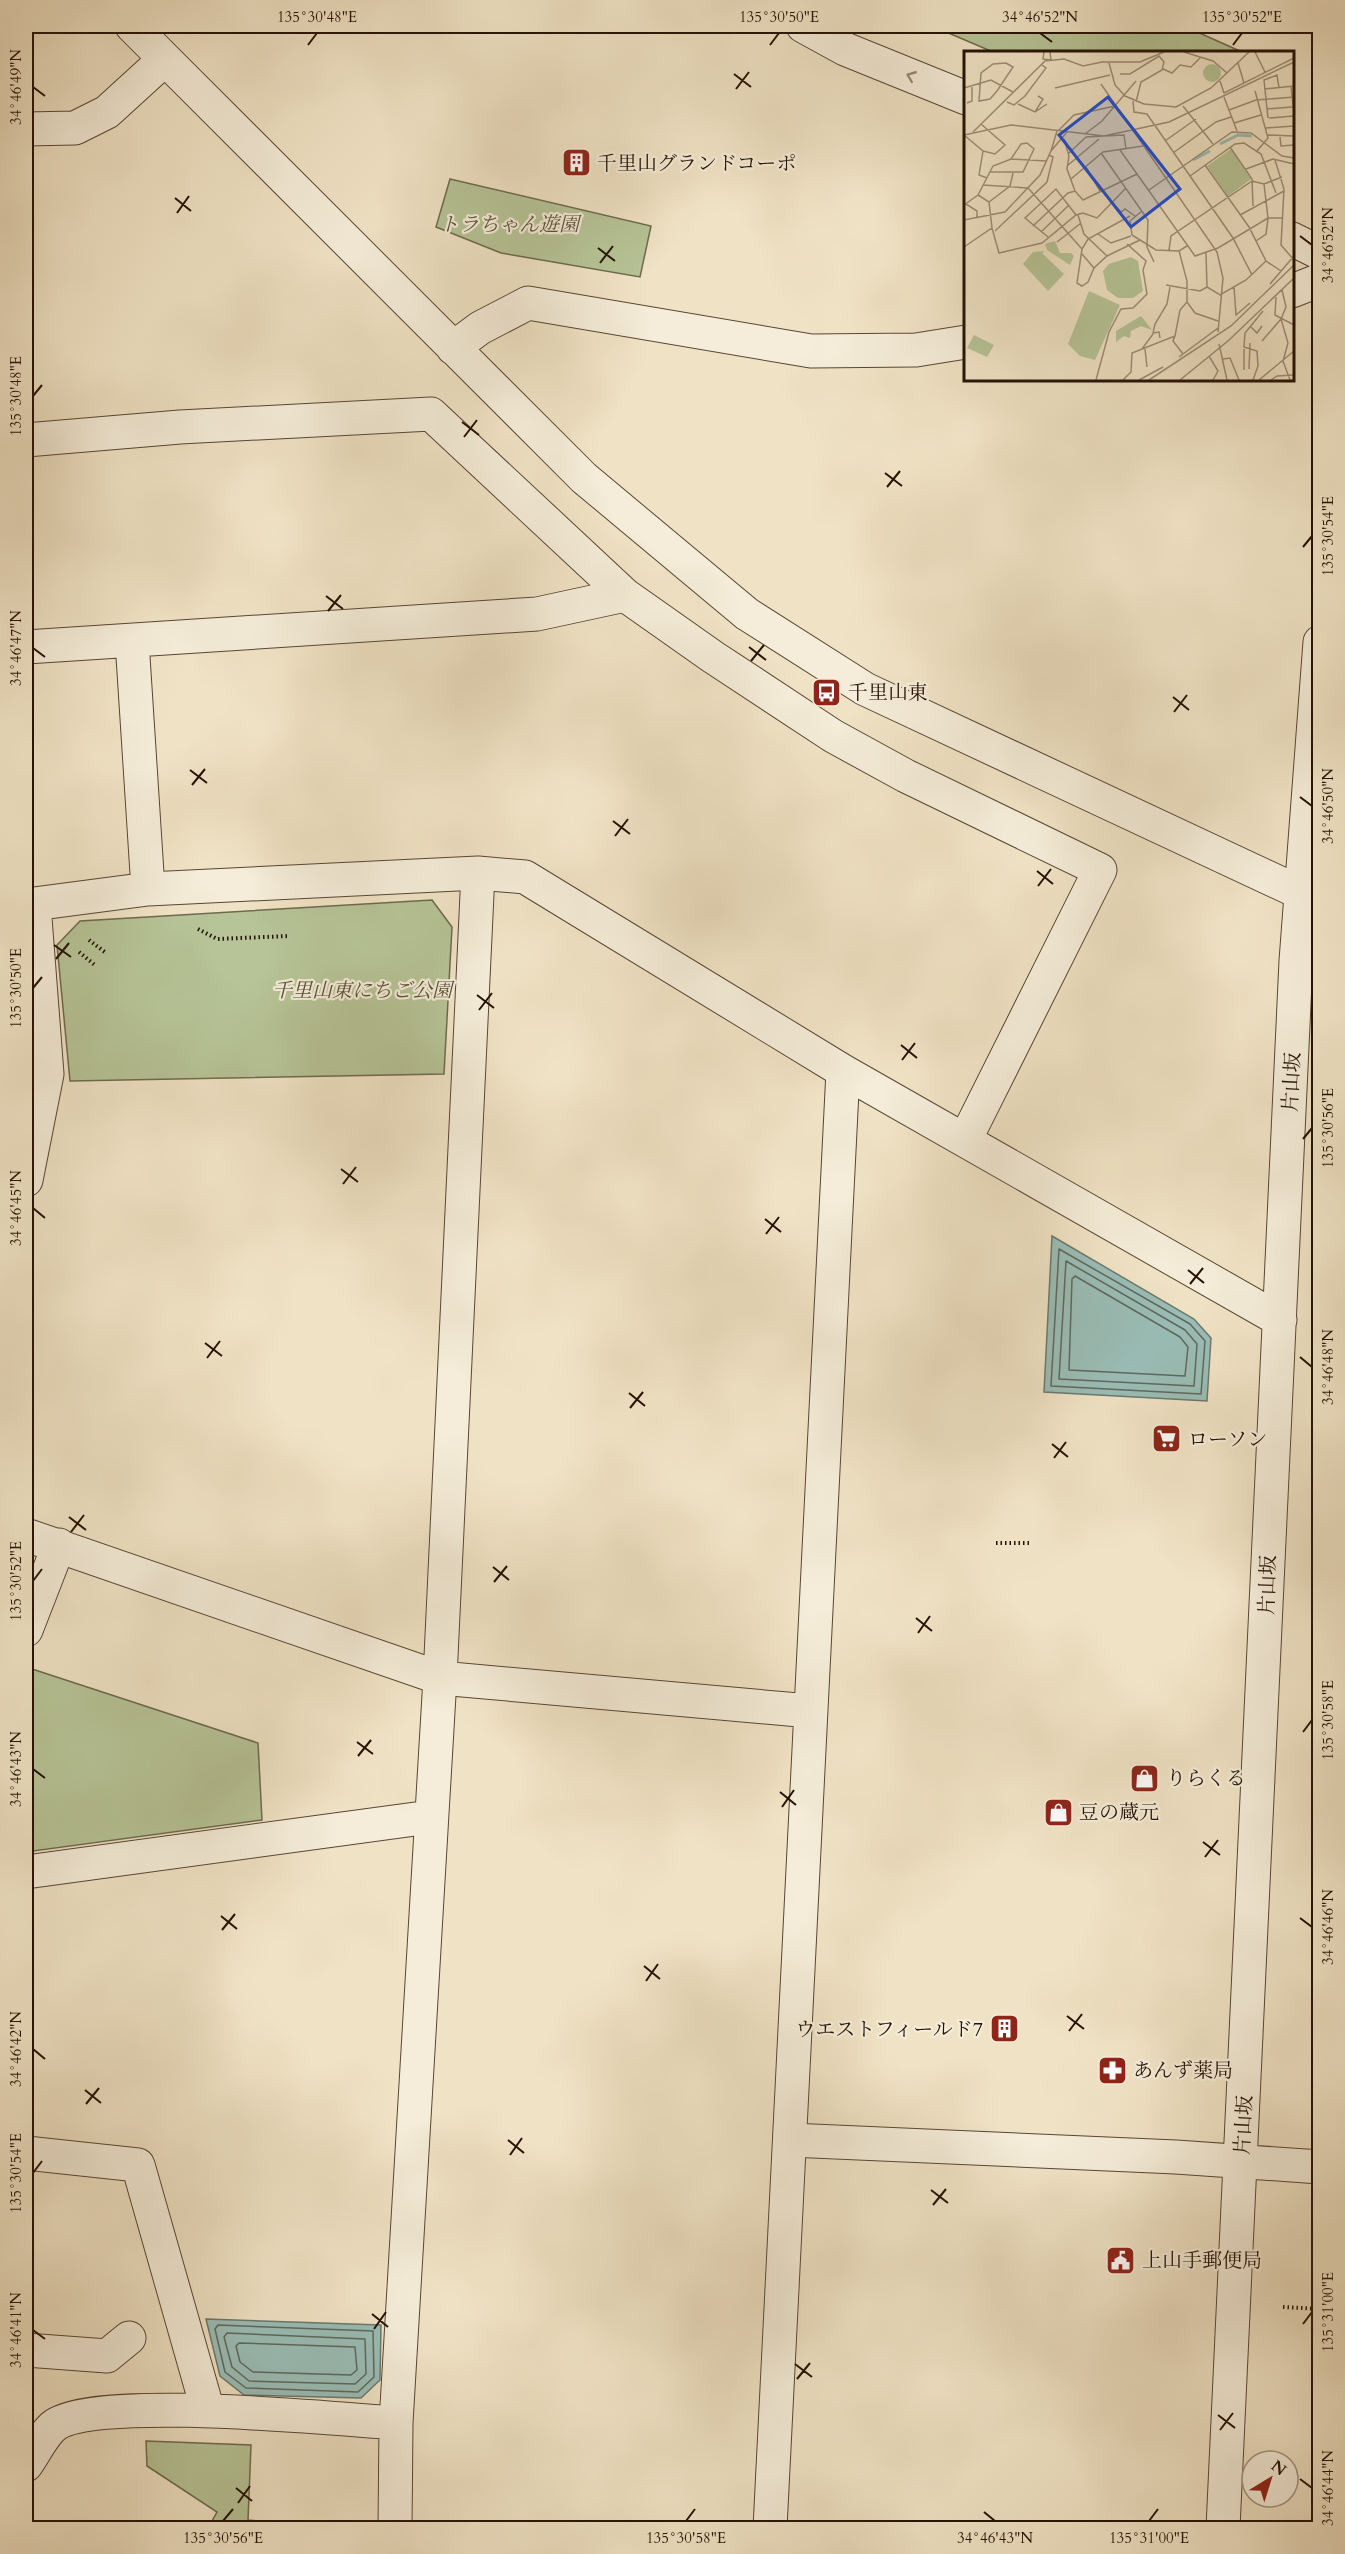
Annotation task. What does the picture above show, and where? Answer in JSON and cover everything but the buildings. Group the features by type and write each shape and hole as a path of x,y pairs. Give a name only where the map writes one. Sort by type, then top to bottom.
{"street":[{"path":"132,26 584,478 747,614 865,689 1310,897"},
{"path":"803,26 845,49 964,97"},
{"path":"26,129 75,128 107,112 164,60"},
{"path":"1294,240 1320,253"},
{"path":"1294,291 1320,279"},
{"path":"453,348 480,328 528,303 811,351 916,350 964,342"},
{"path":"26,440 180,427 431,414 625,595 713,657 832,736 906,776 1100,870 965,1140"},
{"path":"26,647 537,614 625,595"},
{"path":"132,641 148,889"},
{"name":"片山坂","path":"1223,2529 1280,1320 1310,897 1320,642"},
{"path":"26,1180 47,1074 30,905 148,889 478,873 525,877 843,1071 1280,1320"},
{"path":"395,2529 396,2423 440,1678 478,873"},
{"path":"770,2529 843,1071"},
{"path":"26,1535 440,1678 810,1711"},
{"path":"26,1630 59,1545"},
{"path":"26,1872 430,1817"},
{"path":"790,2140 1242,2160 1320,2167"},
{"path":"26,2153 138,2165 208,2411"},
{"path":"26,2350 107,2355 129,2338"},
{"path":"26,2465 55,2425 92,2412 208,2411 396,2423"}],"path":[{"path":"193,925 217,939 289,936"},
{"path":"81,934 106,953"},
{"path":"72,946 96,966"},
{"path":"996,1543 1031,1543"},
{"path":"1283,2307 1320,2309"}],"green space":[{"path":"932,26 1184,26 1240,51 991,51"},
{"name":"トラちゃん遊園","path":"450,179 651,226 640,277 501,253 436,227"},
{"name":"千里山東にちご公園","path":"432,900 452,927 444,1074 70,1081 57,945 80,921"},
{"path":"26,1667 258,1743 262,1820 26,1852"},
{"path":"146,2441 251,2445 248,2520 327,2528 208,2528 217,2512 147,2466"}],"water":[{"path":"1052,1236 1194,1319 1211,1338 1207,1401 1044,1392"},
{"path":"206,2319 381,2325 380,2380 361,2398 244,2395 220,2376"}],"place":[{"name":"千里山グランドコーポ","path":"576,163"},
{"name":"千里山東","path":"827,692"},
{"name":"ローソン","path":"1167,1439"},
{"name":"りらくる","path":"1145,1778"},
{"name":"豆の蔵元","path":"1058,1812"},
{"name":"ウエストフィールド7","path":"1004,2029"},
{"name":"あんず薬局","path":"1112,2070"},
{"name":"上山手郵便局","path":"1121,2260"}]}
